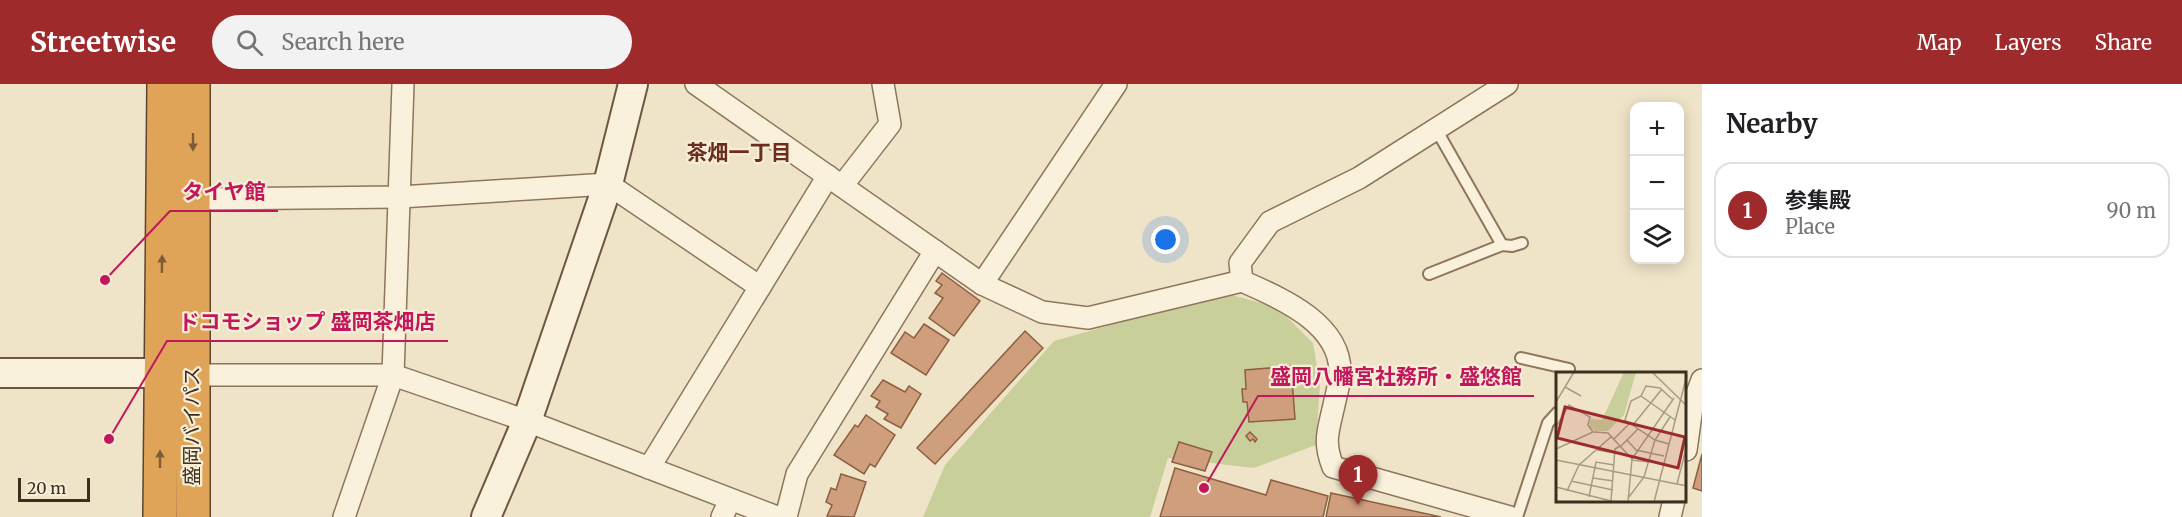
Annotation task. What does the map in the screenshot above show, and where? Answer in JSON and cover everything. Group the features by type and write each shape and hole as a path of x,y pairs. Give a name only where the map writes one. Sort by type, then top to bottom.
{"highway":[{"name":"盛岡バイパス","path":"160,517 164,84"},
{"name":"盛岡バイパス","path":"193,84 193,517"}],"street":[{"path":"344,517 393,375 403,84"},
{"path":"486,517 527,421 608,184 633,84"},
{"path":"696,84 981,284 1042,312 1088,318 1242,281 1284,299 1320,326 1337,353 1340,373 1325,447 1333,467 1510,517"},
{"path":"649,468 760,287 835,181 890,124 883,84"},
{"path":"981,284 1116,84"},
{"path":"1242,281 1240,262 1270,222 1359,178 1507,84"},
{"path":"193,199 400,197 608,184 760,287"},
{"path":"786,517 797,474 935,251"},
{"path":"0,373 160,373"},
{"path":"192,375 393,375 527,421 649,468 726,508 777,517"},
{"path":"1687,443 1692,407 1702,380"},
{"path":"1670,517 1674,502"}],"lane":[{"path":"1436,129 1502,245"},
{"path":"1429,274 1502,245 1512,246 1521,243"},
{"path":"1521,358 1569,369 1568,372"},
{"path":"1517,517 1548,423 1556,413"}],"green space":[{"path":"1224,293 1277,307 1313,343 1320,384 1316,445 1254,468 1168,458 1150,517 923,517 945,465 1054,341"}],"building":[{"path":"942,273 980,301 954,336 929,318 943,298 935,293 942,285 936,281"},
{"path":"924,324 949,340 926,375 891,353 905,332 914,338"},
{"path":"1025,331 1043,348 935,464 917,448"},
{"path":"1291,366 1295,419 1249,422 1247,402 1243,402 1242,389 1246,389 1245,370"},
{"path":"883,380 905,392 909,386 921,394 901,428 884,419 888,414 876,407 880,401 871,396"},
{"path":"866,415 895,435 875,467 870,464 864,474 834,455 855,425 858,427"},
{"path":"1250,432 1257,439 1255,442 1253,439 1250,441 1246,436"},
{"path":"1179,442 1212,452 1205,471 1172,462"},
{"path":"1702,454 1702,491 1693,488"},
{"path":"1175,468 1266,495 1271,480 1328,496 1323,517 1160,517"},
{"path":"841,474 866,482 854,517 827,516 832,505 826,502 831,488 836,490"},
{"path":"1331,493 1441,517 1326,517"}],"place":[{"name":"タイヤ館","path":"105,280"},
{"name":"ドコモショップ 盛岡茶畑店","path":"109,439"},
{"name":"盛岡八幡宮社務所・盛悠館","path":"1204,488"},
{"name":"参集殿","path":"1358,505"}],"district":[{"name":"茶畑一丁目","path":"739,153"}]}
